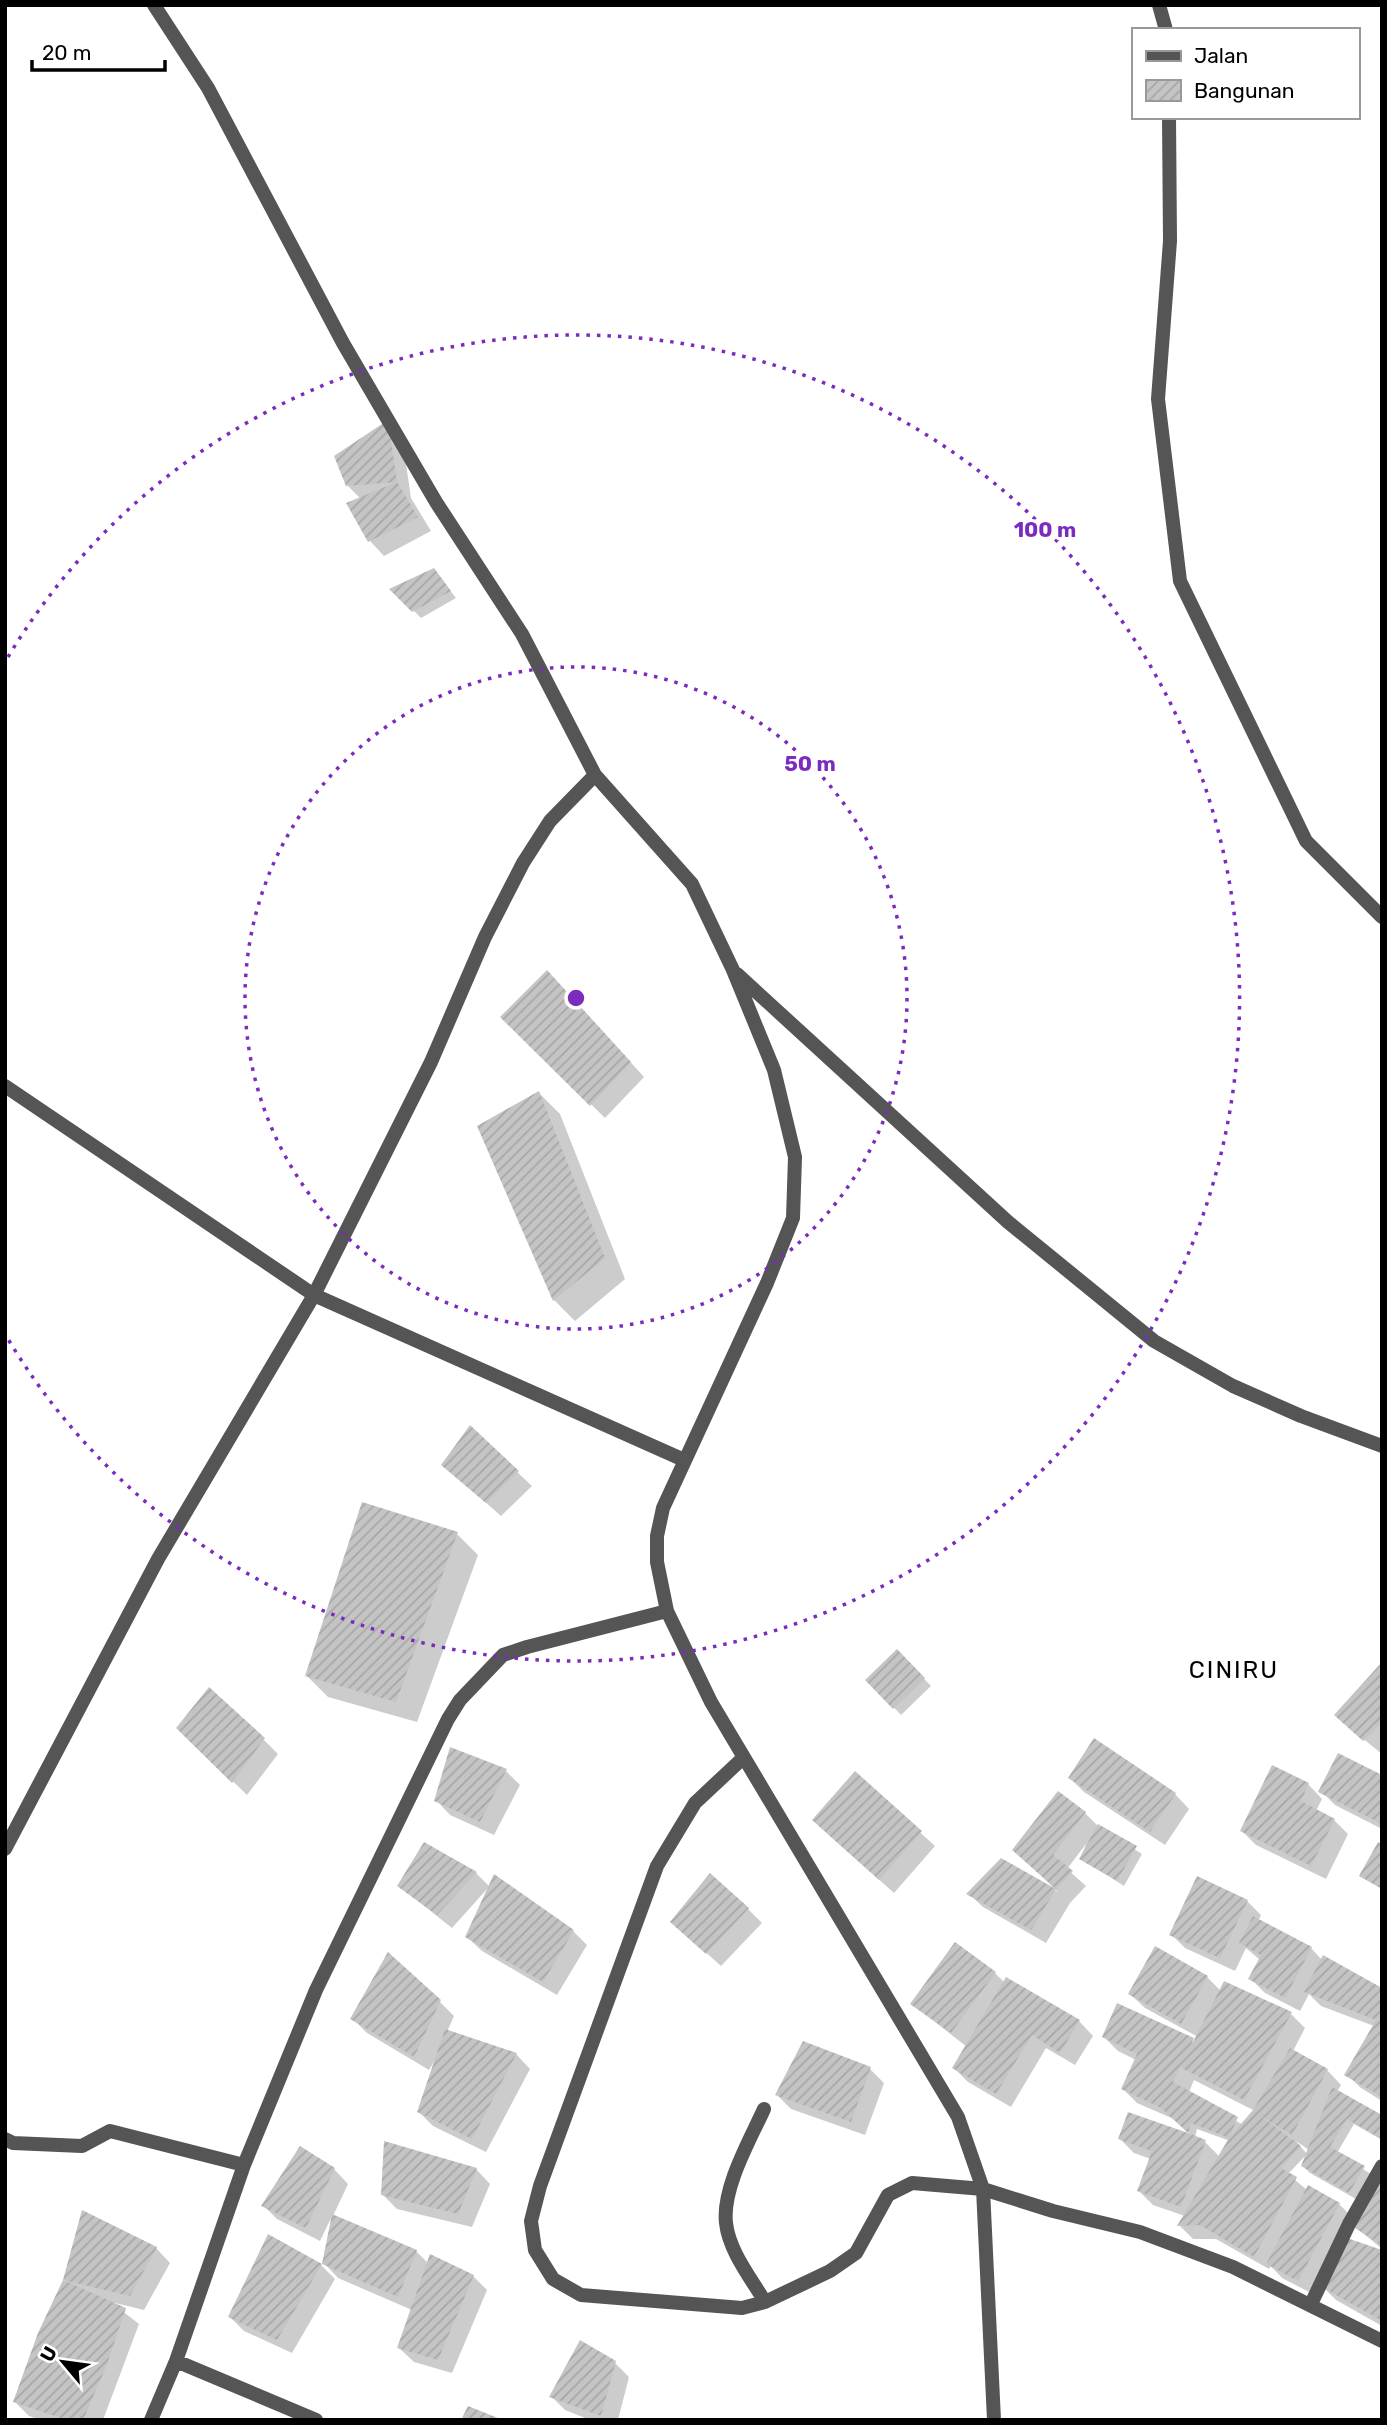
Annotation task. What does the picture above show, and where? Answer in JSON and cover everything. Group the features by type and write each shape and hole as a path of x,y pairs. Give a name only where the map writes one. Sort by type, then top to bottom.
{"street":[{"path":"154,5 208,88 343,343 402,444 522,634 595,775 692,884 733,970 774,1070 795,1157 793,1218 767,1283 663,1508 657,1536 657,1562 667,1611 711,1702 958,2117 983,2189 994,2420"},
{"path":"1159,5 1165,28"},
{"path":"1169,119 1170,241 1158,399 1180,581 1306,841 1382,917"},
{"path":"5,1849 158,1559 314,1295 431,1062 485,937 523,863 550,821 595,775"},
{"path":"733,970 1008,1222 1154,1341 1233,1386 1301,1416 1382,1446"},
{"path":"5,1086 314,1295 684,1460"},
{"path":"150,2420 176,2361 244,2165 316,1990 460,1700 503,1656 527,1647 667,1611"},
{"path":"740,1754 695,1803 657,1866 540,2186 531,2221 535,2250 553,2279 581,2295 743,2308 765,2302 830,2271 856,2253 888,2195 912,2183 983,2189 1052,2211 1140,2232 1233,2267 1382,2341"},
{"path":"764,2109 732,2182 726,2222 737,2253 765,2302"},
{"path":"5,2139 13,2144 82,2146 110,2131 244,2165"},
{"path":"1311,2304 1349,2224 1382,2166"},
{"path":"176,2361 316,2420"}],"building":[{"path":"388,420 397,482 346,486 334,456"},
{"path":"397,482 418,517 368,542 346,503"},
{"path":"434,568 451,591 412,612 389,589"},
{"path":"547,970 631,1062 590,1106 500,1017"},
{"path":"539,1091 605,1258 553,1301 477,1126"},
{"path":"470,1425 519,1471 486,1503 441,1465"},
{"path":"362,1502 458,1532 396,1702 305,1676"},
{"path":"897,1649 925,1678 893,1709 865,1680"},
{"path":"1382,1662 1382,1722 1363,1741 1334,1715"},
{"path":"209,1687 265,1738 232,1783 176,1728"},
{"path":"1094,1738 1176,1793 1150,1832 1068,1778"},
{"path":"450,1747 507,1769 480,1822 434,1801"},
{"path":"1338,1753 1382,1775 1382,1824 1318,1792"},
{"path":"1272,1765 1309,1783 1301,1801 1335,1819 1311,1866 1240,1831"},
{"path":"855,1771 922,1831 879,1880 812,1820"},
{"path":"1058,1791 1086,1812 1053,1855 1073,1871 1056,1889 1012,1850"},
{"path":"1098,1824 1137,1846 1117,1881 1079,1859"},
{"path":"424,1842 477,1872 437,1915 397,1886"},
{"path":"1378,1842 1382,1844 1382,1889 1359,1876"},
{"path":"1001,1858 1056,1889 1031,1930 966,1894"},
{"path":"710,1873 749,1908 706,1954 670,1922"},
{"path":"494,1874 574,1930 543,1982 465,1937"},
{"path":"1197,1876 1248,1900 1220,1958 1169,1935"},
{"path":"1253,1916 1312,1947 1285,1998 1248,1979 1261,1955 1239,1943"},
{"path":"955,1942 996,1972 951,2033 910,2004"},
{"path":"1155,1946 1208,1976 1181,2024 1128,1994"},
{"path":"388,1952 441,2000 414,2057 350,2019"},
{"path":"1323,1955 1382,1988 1382,2097 1344,2075 1376,2020 1304,1992"},
{"path":"1006,1977 1080,2020 1060,2053 1032,2035 996,2094 952,2068"},
{"path":"1224,1981 1292,2012 1244,2100 1180,2067 1173,2082 1238,2117 1229,2138 1191,2123 1188,2133 1161,2108 1121,2089 1137,2054 1102,2037 1117,2003 1194,2038 1187,2054"},
{"path":"445,2029 517,2053 472,2139 417,2112"},
{"path":"803,2041 871,2067 851,2122 775,2095"},
{"path":"1290,2048 1328,2069 1292,2135 1259,2115 1301,2146 1281,2168 1297,2177 1254,2257 1200,2225 1177,2226 1229,2138 1253,2110"},
{"path":"1332,2087 1382,2115 1380,2138 1347,2119 1330,2147 1365,2166 1349,2193 1301,2166"},
{"path":"1128,2112 1206,2140 1181,2207 1137,2191 1152,2151 1118,2139"},
{"path":"384,2141 477,2168 458,2214 381,2195"},
{"path":"300,2146 335,2168 306,2228 261,2206"},
{"path":"1382,2182 1382,2246 1349,2224"},
{"path":"1308,2185 1340,2203 1298,2281 1266,2264"},
{"path":"82,2210 157,2247 130,2296 63,2280"},
{"path":"332,2214 417,2250 398,2297 322,2264"},
{"path":"268,2234 322,2264 277,2340 228,2317"},
{"path":"1344,2237 1382,2250 1382,2321 1320,2286"},
{"path":"430,2254 474,2275 438,2360 397,2348"},
{"path":"63,2280 126,2308 106,2367 83,2420 67,2420 13,2402 38,2333"},
{"path":"580,2340 616,2361 601,2416 549,2397"},
{"path":"468,2406 503,2420 461,2420"}],"district":[{"name":"CINIRU","path":"1234,1670"}]}
